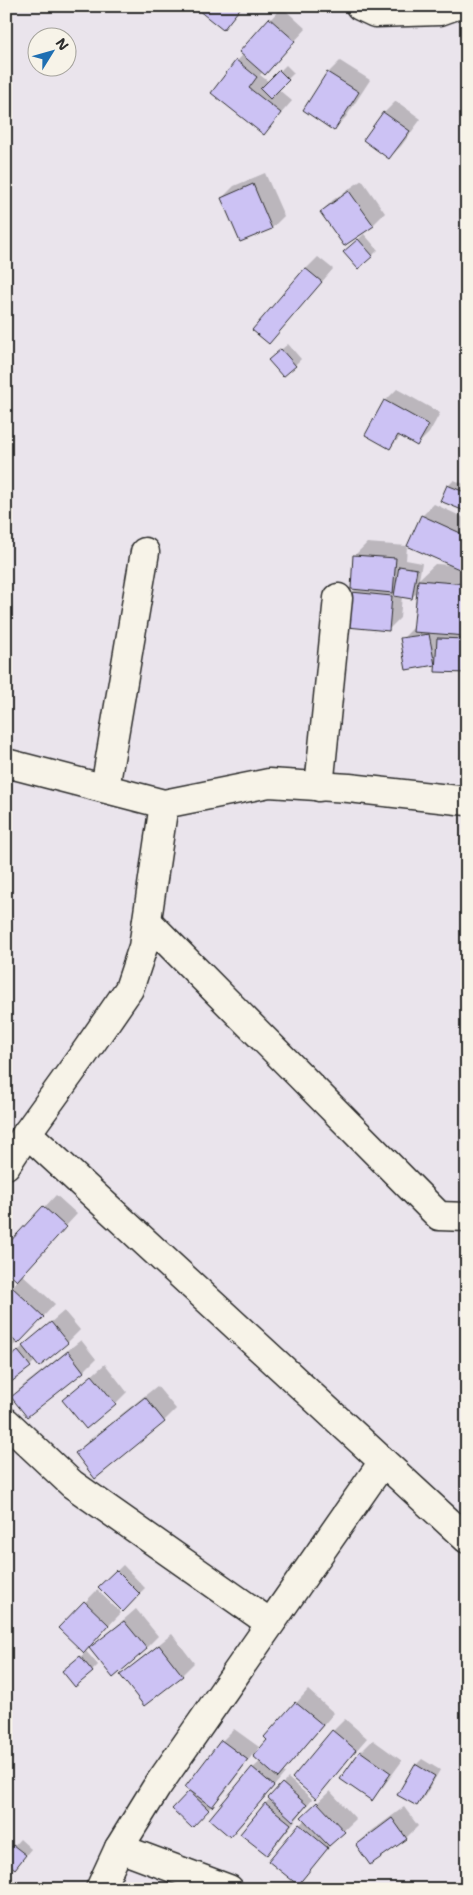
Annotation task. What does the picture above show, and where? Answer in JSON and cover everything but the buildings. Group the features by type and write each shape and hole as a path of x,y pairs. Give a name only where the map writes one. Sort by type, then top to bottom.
{"street":[{"path":"360,6 375,13 440,11 454,6"},
{"path":"105,788 145,552"},
{"path":"319,786 338,598"},
{"path":"6,763 164,804 269,783 349,788 467,801"},
{"path":"6,1165 27,1132 129,989 143,947 164,804"},
{"path":"147,921 439,1216 467,1217"},
{"path":"27,1132 467,1539"},
{"path":"6,1422 72,1484 270,1623"},
{"path":"100,1889 119,1848 156,1788 383,1462"},
{"path":"119,1848 229,1889"}]}
